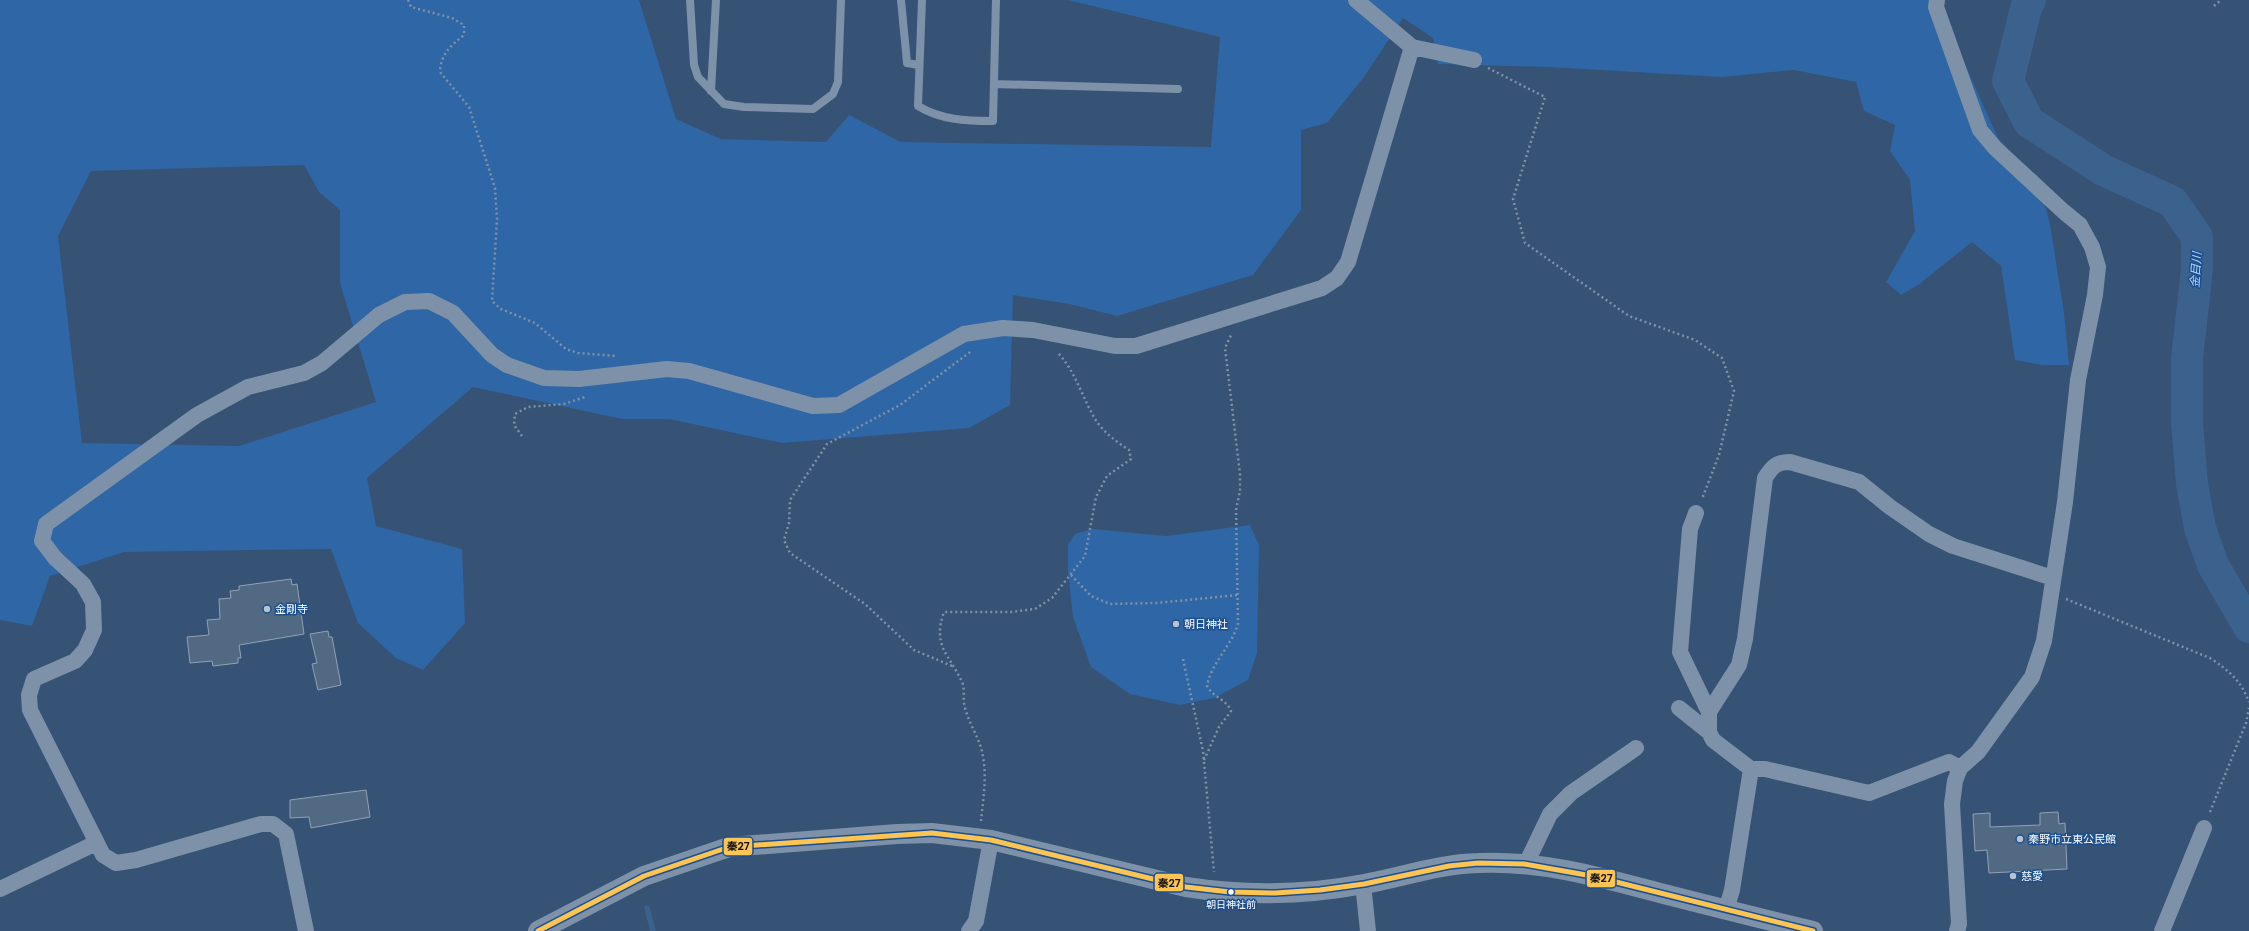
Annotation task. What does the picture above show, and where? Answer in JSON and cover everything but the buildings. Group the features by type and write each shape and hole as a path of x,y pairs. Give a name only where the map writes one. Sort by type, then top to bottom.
{"street":[{"path":"1356,0 1412,47 1474,60"},
{"path":"1937,0 1936,7 1980,130 1995,148 2063,212 2080,225 2092,247 2098,267 2095,295 2078,380 2065,502 2044,641 2032,677 1978,752 1960,768 1955,781 1952,804 1959,924 1957,931"},
{"path":"306,931 286,834 274,824 261,824 136,860 116,863 103,855 30,710 29,695 34,679 74,661 85,650 94,630 93,602 83,584 54,558 42,542 46,524 197,415 248,387 304,373 322,363 379,315 405,302 429,301 453,313 492,355 507,365 544,378 579,379 629,372 667,369 689,371 813,406 839,405 964,334 1002,328 1033,330 1115,346 1136,346 1322,288 1337,278 1348,262 1412,47"},
{"path":"1709,712 1738,665 1745,639 1765,478 1772,466 1781,462 1790,462 1859,482 1890,507 1929,534 1953,546 2052,586"},
{"path":"1696,513 1690,529 1680,652 1709,712 1709,732"},
{"path":"1679,708 1709,732 1713,740 1751,769 1766,770 1869,793 1949,762 1960,768"},
{"path":"1526,864 1550,814 1571,793 1636,748"},
{"path":"1726,910 1732,890 1751,769"},
{"path":"2162,931 2204,828"},
{"path":"538,931 644,876 729,847 932,833 985,840 1186,887 1216,892 1303,891 1363,884 1445,866 1478,863 1526,864 1578,872 1813,931"},
{"path":"969,931 976,921 985,840"},
{"path":"0,889 96,843"},
{"path":"1363,884 1368,931"}],"lane":[{"path":"690,0 694,65 698,77 724,104 744,108 813,109 833,94 838,82 841,0"},
{"path":"711,91 716,0"},
{"path":"901,0 906,63 919,65"},
{"path":"922,0 918,106 928,112 962,122 993,121 996,0"},
{"path":"994,84 1178,89"}],"path":[{"path":"408,0 411,7 452,18 464,25 464,35 447,48 440,63 440,72 469,107 495,188 496,218 492,301 501,309 535,323 566,349 578,353 620,357 628,360 629,372"},
{"path":"2214,6 2221,0"},
{"path":"1474,60 1545,98 1513,199 1525,243 1629,316 1695,340 1722,358 1734,391 1719,455 1696,513"},
{"path":"1204,760 1219,727 1231,711 1229,705 1211,694 1206,686 1209,672 1234,638 1238,624 1236,510 1240,491 1240,474 1225,348 1232,333 1246,324 1248,310"},
{"path":"953,666 914,650 865,604 790,553 784,540 789,523 790,500 827,444 900,404 974,349"},
{"path":"985,840 985,775 983,755 969,722 964,702 963,683 940,643 940,624 944,612 1011,612 1034,609 1052,598 1085,556 1096,497 1107,476 1132,460 1129,450 1114,439 1096,420 1066,361 1055,351"},
{"path":"522,436 514,425 515,414 528,408 564,404 592,394"},
{"path":"1071,575 1091,596 1110,604 1156,604 1238,595"},
{"path":"2052,586 2210,658 2230,671 2243,686 2249,702"},
{"path":"1183,659 1204,760 1216,892"},
{"path":"2204,828 2246,723 2249,708"}],"shaded area":[{"path":"0,0 639,0 676,119 721,139 826,142 849,115 901,142 1211,147 1220,37 1068,0 1936,0 1998,138 2039,183 2050,224 2064,313 2069,365 2042,365 2015,360 2001,266 1972,242 1918,285 1901,295 1886,282 1915,231 1910,180 1890,151 1895,125 1864,111 1856,82 1794,70 1722,77 1548,67 1438,64 1433,38 1403,18 1364,77 1327,123 1301,130 1301,210 1253,275 1117,316 1069,304 1013,295 1010,405 969,428 782,443 669,419 622,419 473,387 367,478 376,526 462,549 465,623 423,670 396,658 358,623 331,549 124,552 50,576 32,626 0,620","holes":["304,165 319,192 340,210 340,283 376,402 239,446 82,443 58,236 91,171"]},
{"path":"1250,525 1259,545 1257,653 1248,680 1214,698 1180,705 1130,694 1091,667 1073,617 1068,572 1068,545 1075,534 1093,529 1166,536"}],"waterway":[{"name":"金目川","path":"2030,0 2026,8 2008,81 2029,122 2103,170 2173,202 2197,237 2197,269 2187,359 2187,421 2192,484 2200,528 2213,565 2249,627"},
{"path":"647,908 653,931"}],"transit line":[{"name":"秦27","path":"538,931 644,876 729,847 932,833 991,840 1186,887 1230,892 1275,893 1320,890 1364,884 1449,866 1478,863 1524,864 1592,876 1813,931"}],"place":[{"name":"金剛寺","path":"267,609"},
{"name":"朝日神社","path":"1176,624"},
{"name":"秦野市立東公民館","path":"2020,839"},
{"name":"慈愛","path":"2013,876"},
{"name":"朝日神社前","path":"1231,892"}]}
